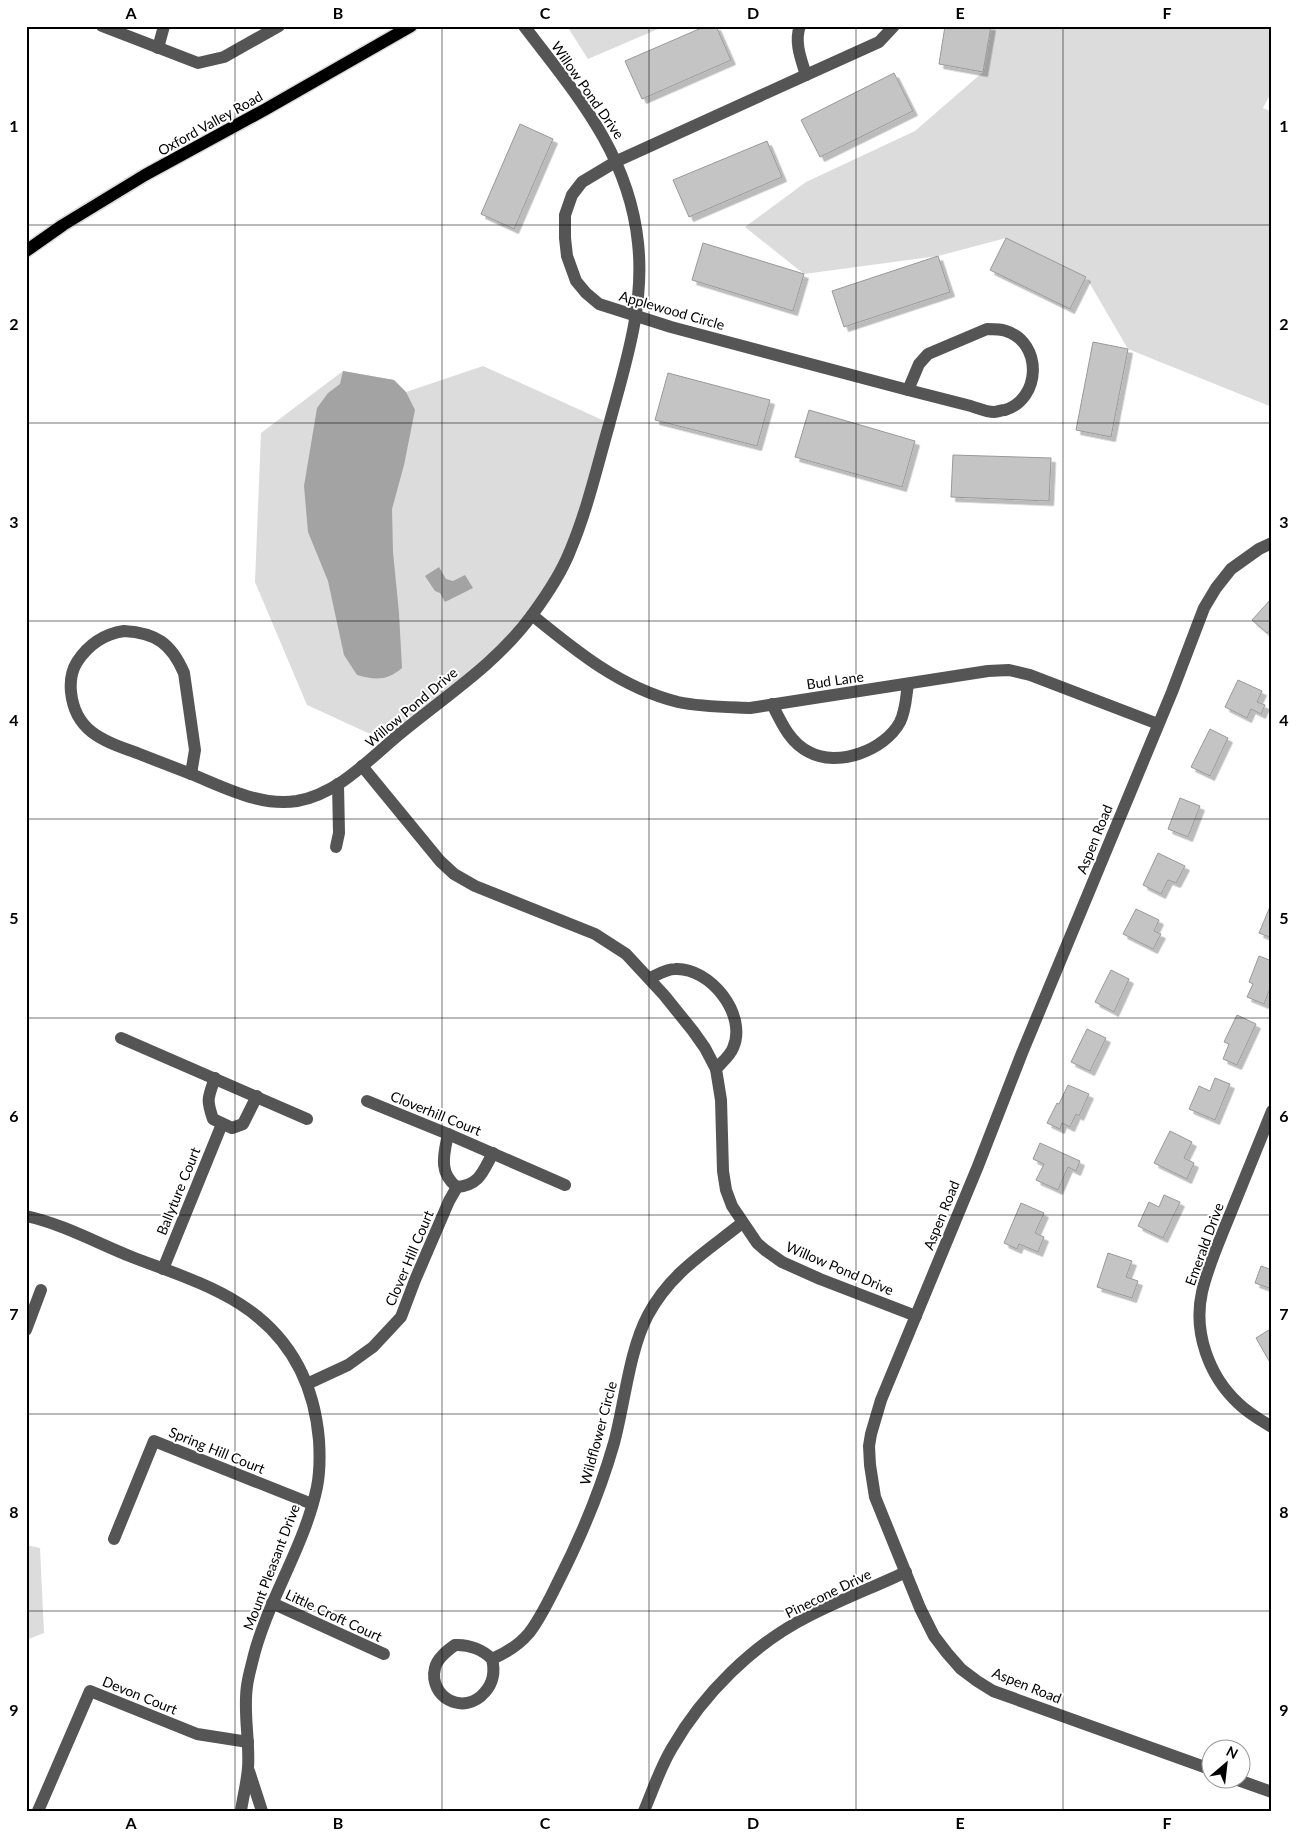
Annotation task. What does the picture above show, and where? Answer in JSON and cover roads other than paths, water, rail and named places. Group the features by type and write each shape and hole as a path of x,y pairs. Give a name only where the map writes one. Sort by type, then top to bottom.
{"main road":[{"name":"Oxford Valley Road","path":"26,251 63,225 145,175 266,109 411,26"}],"street":[{"path":"102,26 198,63 224,57 279,26"},
{"path":"158,48 164,26"},
{"name":"Willow Pond Drive","path":"524,26 591,116 617,161 634,216 638,243 640,276 636,317 622,377 584,514 570,552 560,571 532,614 514,637 487,663 362,766 440,861 454,874 475,886 595,934 626,954 650,978 693,1031 716,1069 721,1100 723,1171 726,1190 732,1206 742,1223 761,1247 782,1262 820,1279 916,1316"},
{"path":"800,26 797,40 799,54 806,75"},
{"name":"Applewood Circle","path":"894,26 879,42 617,161 582,182 572,195 565,215 565,238 567,256 576,281 586,293 599,304 636,317 908,390 995,412 1013,407 1020,401 1028,391 1033,377 1034,365 1027,346 1015,335 1005,330 987,328 928,354 919,364 908,390"},
{"name":"Aspen Road","path":"1200,1766 993,1690 977,1682 961,1669 934,1636 920,1608 876,1497 871,1477 869,1446 881,1400 1172,692 1204,608 1216,588 1231,569 1272,543"},
{"name":"Bud Lane","path":"532,614 608,672 652,694 679,702 750,708 988,670 1009,670 1041,679 1158,724"},
{"path":"191,774 195,750 184,673 179,661 172,651 159,640 141,632 115,632 104,636 82,655 75,665 71,686 72,700 82,722 90,731 104,741 251,798 281,802 297,801 318,794 338,784 362,766"},
{"path":"772,704 784,728 808,752 819,756 837,758 854,756 887,738 902,719 908,684"},
{"path":"336,847 339,833 338,784"},
{"path":"650,978 675,968 689,970 708,980 720,990 727,1000 734,1017 736,1038 733,1049 716,1069"},
{"path":"121,1038 307,1119"},
{"path":"215,1078 208,1098 209,1106 214,1119 222,1124 232,1128 243,1124 257,1096"},
{"name":"Cloverhill Court","path":"367,1101 493,1153"},
{"name":"Emerald Drive","path":"1272,1111 1209,1267 1200,1309 1201,1332 1206,1353 1224,1389 1254,1417 1272,1427"},
{"name":"Ballyture Court","path":"163,1269 222,1124"},
{"path":"448,1134 442,1164 446,1176 457,1187 474,1183 480,1177 493,1153 565,1185"},
{"name":"Clover Hill Court","path":"308,1384 348,1365 373,1347 401,1317 449,1201 457,1187"},
{"name":"Mount Pleasant Drive","path":"26,1216 56,1225 213,1289 252,1312 272,1330 284,1345 300,1368 308,1384 317,1419 320,1459 317,1486 302,1534 272,1603 252,1661 246,1687 248,1769 241,1811"},
{"name":"Wildflower Circle","path":"492,1659 517,1645 529,1632 550,1599 572,1554 595,1501 614,1444 636,1344 648,1315 679,1272 742,1223"},
{"path":"26,1330 41,1290"},
{"name":"Spring Hill Court","path":"114,1539 154,1441 312,1504"},
{"name":"Pinecone Drive","path":"644,1811 672,1747 698,1711 724,1680 750,1655 774,1636 808,1616 906,1572"},
{"name":"Little Croft Court","path":"272,1603 384,1654"},
{"path":"464,1644 492,1659 494,1667 493,1676 488,1688 472,1703 456,1703 446,1698 439,1690 435,1680 434,1669 447,1650 464,1644"},
{"name":"Devon Court","path":"38,1811 90,1691 196,1734 248,1742"},
{"name":"Mount Pleasant Drive","path":"248,1769 262,1811"},
{"path":"1250,1784 1272,1792"}]}
